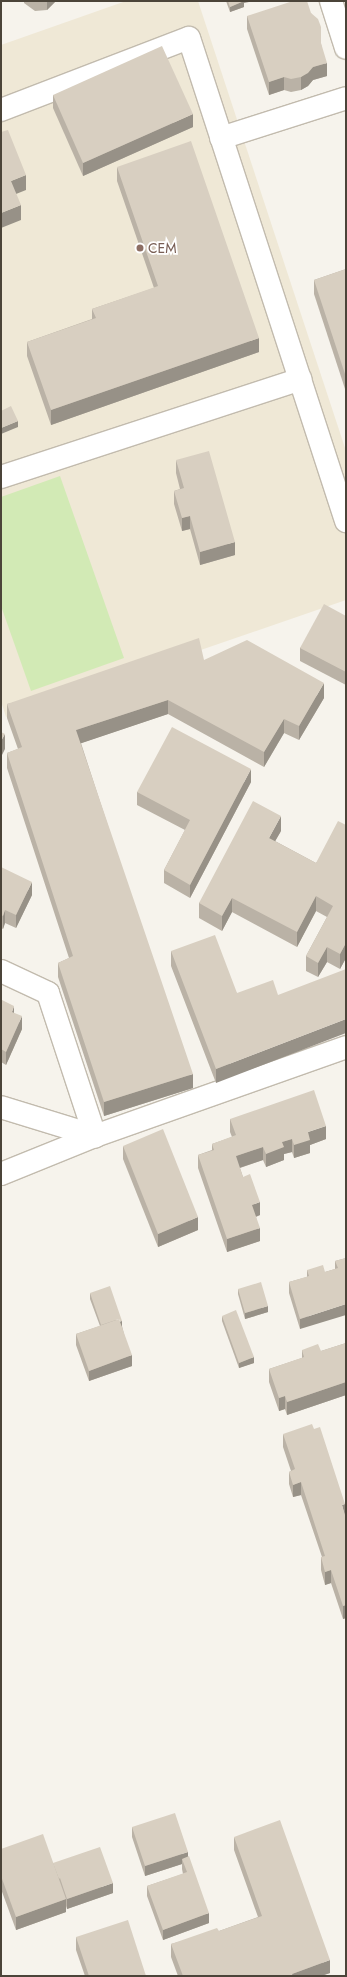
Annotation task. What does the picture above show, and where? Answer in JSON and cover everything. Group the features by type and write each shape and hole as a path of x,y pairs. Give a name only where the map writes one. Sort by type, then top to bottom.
{"street":[{"path":"331,1 346,48"},
{"path":"1,110 189,38 346,521"},
{"path":"221,138 346,98"},
{"path":"1,477 300,379"},
{"path":"1,971 48,993 95,1136"},
{"path":"1,1174 95,1136 346,1047"},
{"path":"1,1107 95,1136"}],"shaded area":[{"name":"CEM","path":"126,1 198,1 346,451 346,600 6,717 1,701 1,45"}],"green space":[{"path":"60,476 124,658 31,691 1,606 1,497"}],"building":[{"path":"228,1 244,1 230,7"},
{"path":"293,1 307,1 311,13 318,19 321,27 321,43 327,63 313,67 308,73 301,77 291,79 284,77 269,82 247,16"},
{"path":"162,46 193,114 83,163 53,95"},
{"path":"8,130 26,175 11,181 21,205 1,213 1,132"},
{"path":"191,141 259,338 51,410 27,342 96,318 92,309 158,286 117,167"},
{"path":"346,269 346,377 314,280"},
{"path":"11,406 18,421 1,428 1,411"},
{"path":"209,451 235,542 200,552 190,516 182,518 174,491 184,488 176,460"},
{"path":"324,604 346,616 346,672 300,648"},
{"path":"199,638 204,660 247,640 324,683 299,726 284,719 264,752 168,700 76,730 193,1074 104,1102 58,963 73,956 7,753 22,747 7,704"},
{"path":"172,727 251,769 190,885 164,870 190,820 137,792"},
{"path":"1,732 5,734 1,741"},
{"path":"253,801 281,816 269,838 316,863 338,821 346,825 346,943 340,954 327,947 318,963 306,956 333,906 316,896 297,932 232,898 222,916 199,903"},
{"path":"1,867 32,882 16,915 5,910 3,916 1,915"},
{"path":"215,935 237,993 273,980 278,995 346,969 346,1019 216,1069 171,951"},
{"path":"2,1000 14,1006 12,1012 22,1016 6,1052 1,1049"},
{"path":"314,1090 326,1126 308,1132 310,1140 294,1145 292,1139 282,1142 284,1147 266,1154 263,1147 236,1156 243,1177 250,1174 260,1202 252,1205 260,1228 227,1239 198,1155 214,1150 212,1144 236,1135 230,1119"},
{"path":"163,1129 198,1217 158,1234 123,1146"},
{"path":"346,1258 346,1304 300,1319 289,1282 309,1276 307,1270 323,1265 325,1272 338,1268 335,1261"},
{"path":"261,1282 268,1306 245,1313 238,1289"},
{"path":"110,1286 122,1321 119,1319 101,1325 90,1293"},
{"path":"236,1310 254,1357 239,1363 222,1316"},
{"path":"119,1319 132,1355 89,1371 76,1334"},
{"path":"346,1343 346,1382 287,1402 285,1396 279,1398 269,1369 304,1357 302,1350 318,1344 321,1351"},
{"path":"312,1424 314,1429 320,1427 345,1504 342,1505 346,1515 346,1605 343,1606 331,1570 325,1572 321,1557 325,1556 301,1482 293,1485 289,1472 295,1469 283,1434"},
{"path":"175,1813 188,1852 145,1866 132,1827"},
{"path":"280,1820 330,1960 292,1974 293,1976 183,1976 171,1944 217,1928 219,1931 262,1916 234,1837"},
{"path":"43,1834 66,1899 16,1917 1,1876 1,1849"},
{"path":"100,1847 113,1883 67,1899 53,1863"},
{"path":"189,1856 209,1913 163,1930 147,1886 187,1872 182,1859"},
{"path":"128,1920 146,1976 89,1976 76,1937"}],"place":[{"name":"CEM","path":"140,248"}]}
